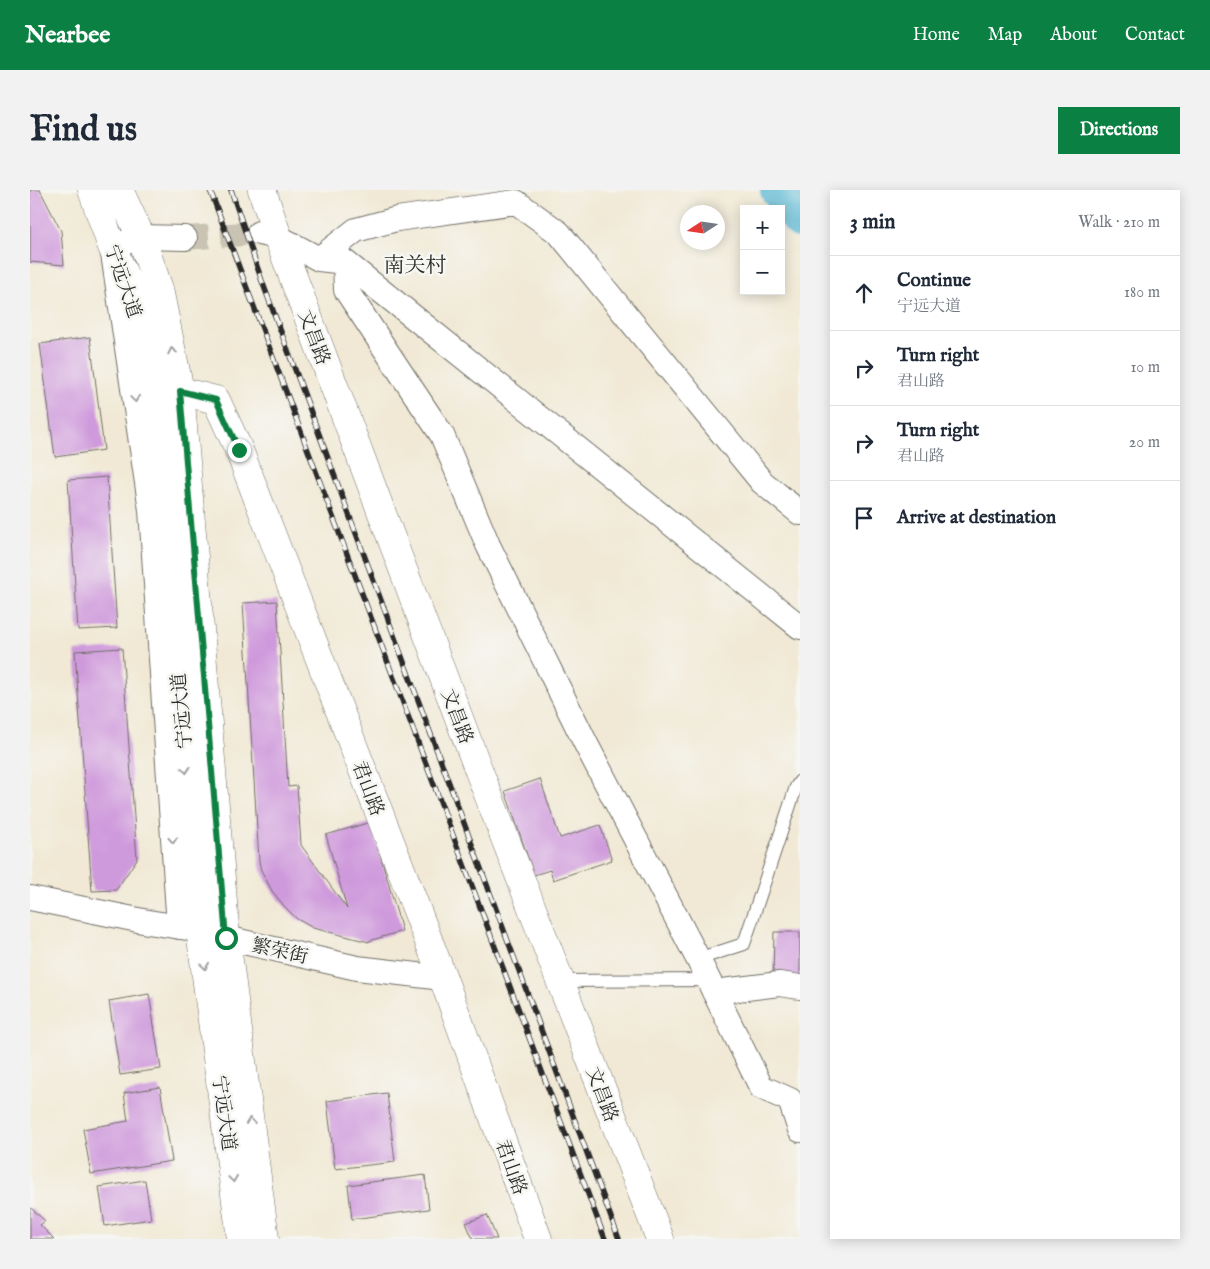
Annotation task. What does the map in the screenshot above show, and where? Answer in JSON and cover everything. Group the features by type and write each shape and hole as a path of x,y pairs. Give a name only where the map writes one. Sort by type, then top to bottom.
{"main road":[{"name":"宁远大道","path":"92,190 112,248 133,295 168,395 190,928 241,1239"},
{"name":"宁远大道","path":"119,190 140,237 159,289 168,395 226,938 265,1239"},
{"name":"文昌路","path":"262,190 268,235 660,1239"},
{"name":"君山路","path":"168,395 216,400 239,450 443,978 538,1239"}],"street":[{"path":"319,259 356,230 396,219 516,202 559,233 762,482 800,513"},
{"path":"268,235 319,259 345,262 800,627"},
{"path":"185,238 140,237 112,248 151,510 190,928"},
{"path":"345,262 346,290 442,435 488,545 586,744 712,986 761,1087 790,1100 800,1130"},
{"name":"繁荣街","path":"30,898 190,928 357,968 443,978"},
{"path":"712,986 779,984 800,987"}],"lane":[{"path":"698,959 744,944 796,787 800,781"},
{"path":"560,982 712,986"}],"building":[{"path":"30,190 40,190 61,231 64,265 30,262"},
{"path":"90,337 104,450 55,457 40,344"},
{"path":"107,477 117,628 78,630 68,480"},
{"path":"277,601 288,787 297,786 301,845 347,909 326,835 371,822 402,931 369,942 313,928 297,919 272,891 261,870 243,603"},
{"path":"122,648 137,859 116,890 92,891 75,651"},
{"path":"540,779 560,838 600,825 612,860 553,880 550,870 534,875 505,791"},
{"path":"774,932 800,932 800,977 773,977"},
{"path":"149,994 161,1069 120,1075 109,1001"},
{"path":"160,1087 172,1161 91,1174 83,1129 128,1121 124,1093"},
{"path":"387,1093 395,1162 335,1169 327,1101"},
{"path":"425,1175 429,1209 352,1219 348,1185"},
{"path":"145,1180 151,1219 105,1226 99,1187"},
{"path":"30,1207 45,1221 40,1225 54,1239 30,1239"},
{"path":"487,1215 497,1239 473,1239 466,1223"}],"waterway":[{"path":"779,190 800,219"}],"tunnel":[{"path":"185,238 259,233"}],"railway":[{"path":"210,190 605,1239"},
{"path":"231,190 262,281 619,1239"}],"district":[{"name":"南关村","path":"415,265"}],"route":[{"path":"226,938 180,391 216,400 239,450"}]}
